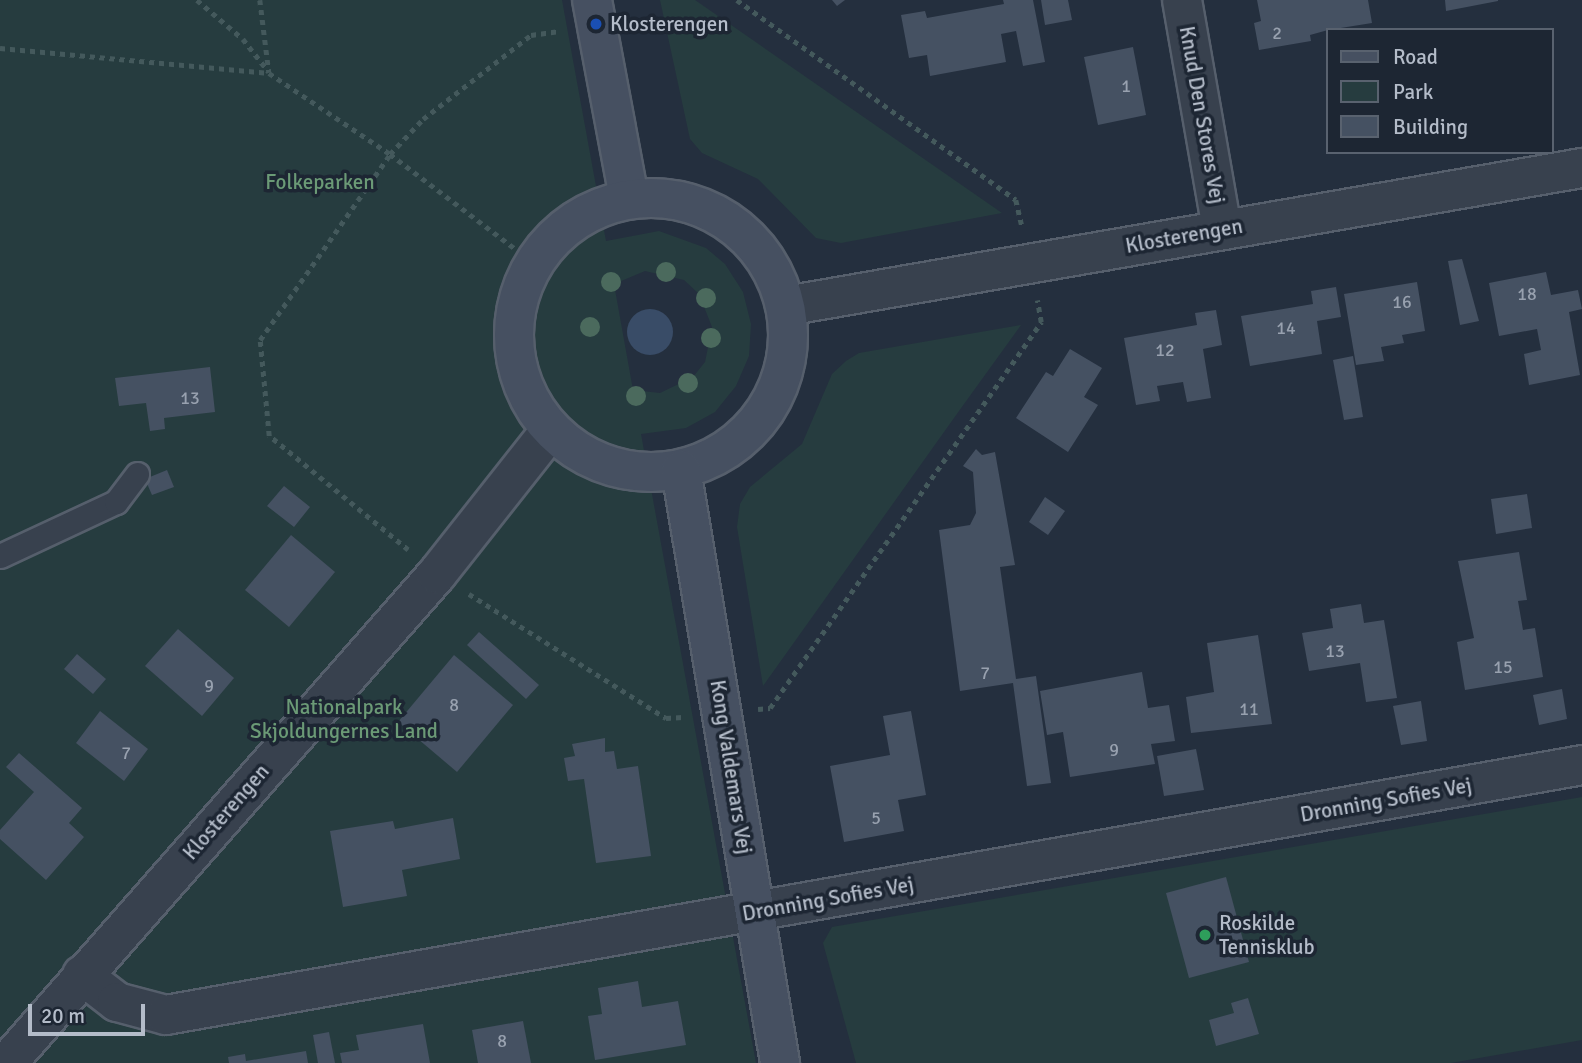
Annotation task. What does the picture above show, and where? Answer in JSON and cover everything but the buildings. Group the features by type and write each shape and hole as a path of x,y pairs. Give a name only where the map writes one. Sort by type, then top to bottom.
{"main road":[{"path":"594,12 629,198"},
{"path":"629,198 671,198 723,219 746,234 772,267 786,306 789,349 778,391 761,418 721,454 681,470 646,473 610,468 578,453 550,431 525,393 513,349 516,304 533,262 570,225 592,210 629,198"},
{"name":"Kong Valdemars Vej","path":"681,470 780,1063"}],"street":[{"name":"Knud Den Stores Vej","path":"1182,0 1222,230"},
{"name":"Klosterengen","path":"786,306 1582,168"},
{"name":"Klosterengen","path":"7,1063 437,574 550,431"},
{"name":"Dronning Sofies Vej","path":"82,975 117,1002 166,1015 1582,765"}],"lane":[{"path":"0,556 116,502 137,474"}],"path":[{"path":"197,0 243,39 269,72 390,154 533,262"},
{"path":"260,0 269,72"},
{"path":"594,12 531,35 423,119 390,154 260,340 269,436 437,574 666,718 770,708 1041,322 1016,200 737,0"},
{"path":"0,48 269,72"}],"green space":[{"name":"Nationalpark Skjoldungernes Land","path":"0,0 562,0 606,241 659,231 706,248 725,264 743,292 751,324 749,356 736,386 715,412 686,428 641,434 756,1063 0,1063","holes":["645,271 684,280 699,294 712,327 705,362 693,377 660,393 633,390 614,284"]},
{"path":"660,0 695,0 1002,213 841,243 816,238 758,179 702,153 690,139"},
{"path":"1021,325 763,686 737,527 740,504 750,487 802,444 832,374 859,353"},
{"name":"Roskilde Tennisklub","path":"1582,797 1582,1040 1451,1063 856,1063 823,943 832,927"}],"water":[{"path":"650,309 666,316 673,332 666,348 650,355 634,348 627,332 634,316"}],"place":[{"name":"Klosterengen","path":"596,24"},
{"name":"Roskilde Tennisklub","path":"1205,935"}],"park label":[{"name":"Folkeparken","path":"320,182"}]}
